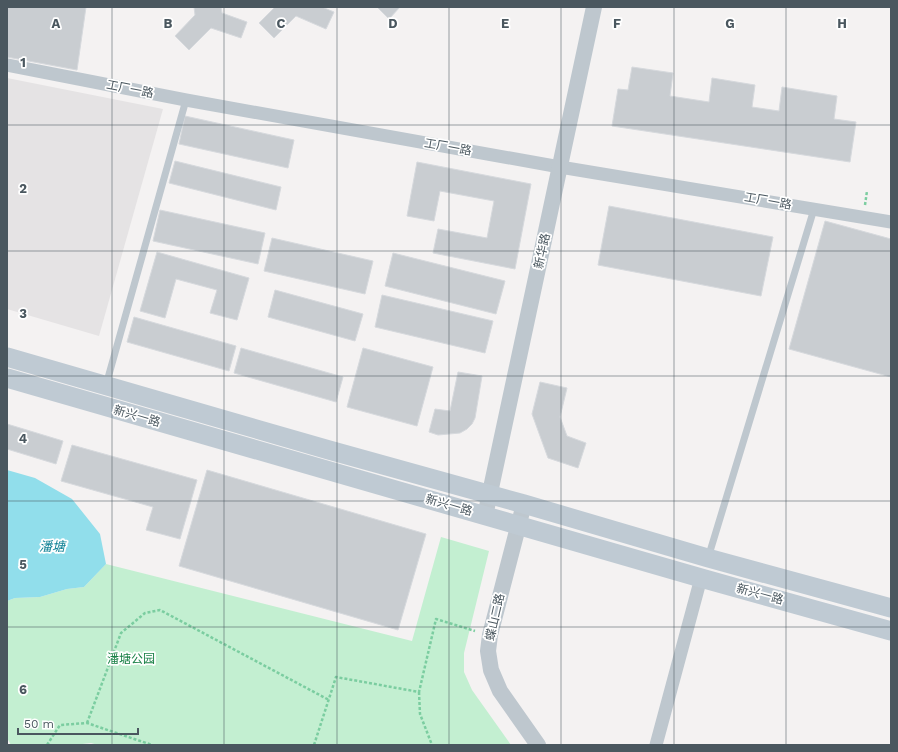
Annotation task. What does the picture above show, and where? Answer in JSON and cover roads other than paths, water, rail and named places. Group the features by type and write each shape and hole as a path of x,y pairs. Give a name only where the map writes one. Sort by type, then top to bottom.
{"main road":[{"name":"新兴一路","path":"7,357 708,558 891,608"},
{"name":"新兴一路","path":"7,378 518,526 891,630"}],"street":[{"name":"新华路","path":"485,516 594,7"},
{"name":"工厂一路","path":"7,65 186,100 560,167 891,222"},
{"name":"蝶山二路","path":"524,504 490,635 488,651 491,670 500,691 538,745"},
{"path":"656,745 702,578"}],"lane":[{"path":"106,385 186,100"},
{"path":"708,558 814,209"}],"water":[{"name":"潘塘","path":"7,470 35,478 72,499 100,534 106,564 84,587 67,589 40,597 15,598 7,601"}],"park label":[{"name":"潘塘公园","path":"131,659"}]}
